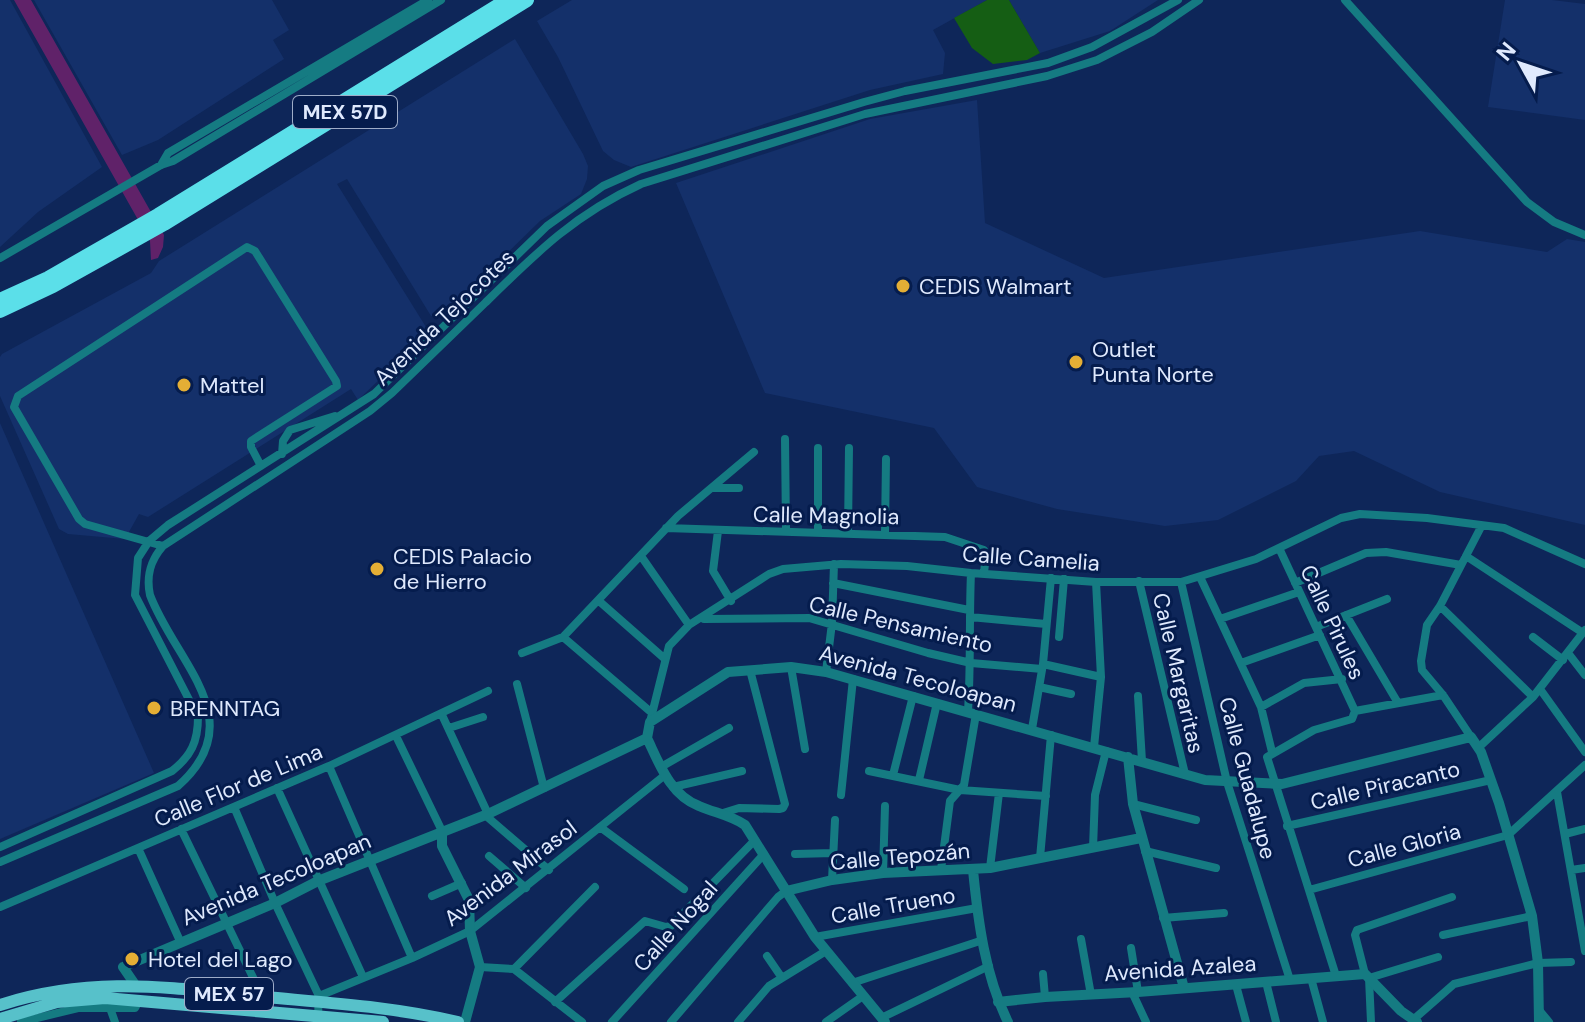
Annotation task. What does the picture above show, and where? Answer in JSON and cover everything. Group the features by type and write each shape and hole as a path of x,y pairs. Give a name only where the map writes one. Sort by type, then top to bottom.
{"highway":[{"name":"MEX 57D","path":"0,311 53,286 507,0"},
{"name":"MEX 57D","path":"161,219 527,0"},
{"name":"MEX 57D","path":"0,300 140,232"}],"main road":[{"name":"MEX 57","path":"0,1005 70,988 119,985 319,999 458,1022"},
{"name":"MEX 57","path":"0,1019 57,1002 105,998 259,1016 318,1015 383,1022"}],"street":[{"path":"161,165 168,153 428,0"},
{"path":"0,258 173,161 441,0"},
{"name":"Avenida Tejocotes","path":"149,541 168,525 374,394 547,226 603,186 639,170 864,102 1048,63 1104,41 1178,0"},
{"name":"Avenida Tejocotes","path":"163,546 370,411 541,249 574,221 609,199 641,184 865,114 1047,76 1108,55 1152,32 1199,0"},
{"path":"1345,0 1527,202 1554,222 1585,235"},
{"path":"1104,41 1108,55"},
{"path":"0,862 178,786 201,763 209,744 211,722 205,695 150,595 148,585 152,563 163,546 85,524 79,519 14,407 14,402 18,396 247,247 255,251 337,386 251,441 261,466"},
{"path":"278,471 283,441 290,430 342,414"},
{"path":"785,439 786,531"},
{"path":"818,448 818,532"},
{"path":"848,533 849,448"},
{"path":"522,653 563,637 666,528 754,452"},
{"path":"885,533 886,459"},
{"path":"713,488 739,488"},
{"name":"Calle Camelia","path":"689,625 703,619 769,574 783,569 834,564 907,566 1096,582 1181,582 1256,559 1341,518 1360,514 1427,518 1516,531 1585,564"},
{"path":"1481,527 1427,625 1421,666 1478,748 1491,780 1532,916 1538,963 1539,1022"},
{"name":"Calle Magnolia","path":"666,528 945,537 984,550 984,573"},
{"path":"718,531 713,571 731,601"},
{"path":"0,847 172,771 191,753 198,731 198,717 135,595 138,558 149,541"},
{"name":"Calle Pirules","path":"1279,548 1355,711"},
{"path":"1220,619 1297,588 1366,553 1386,552 1461,565"},
{"path":"641,556 689,625 669,646 647,738 673,787 687,800 745,825 815,937 883,1020 989,966"},
{"path":"1466,556 1584,632 1533,697 1478,748"},
{"path":"826,672 834,564"},
{"path":"941,870 950,801 964,785 972,712 971,573"},
{"path":"1200,577 1261,707 1272,752"},
{"path":"1032,729 1051,578"},
{"path":"1059,637 1064,579"},
{"name":"Calle Margaritas","path":"1139,581 1185,774"},
{"path":"1093,848 1101,677 1096,582"},
{"name":"Calle Guadalupe","path":"1181,582 1227,782 1290,980"},
{"path":"833,583 969,614 1046,624"},
{"path":"1241,663 1387,599"},
{"path":"599,601 665,659"},
{"path":"1440,606 1533,697"},
{"path":"1346,615 1398,703"},
{"name":"Calle Pensamiento","path":"703,619 809,618 971,663 1042,666 1101,677"},
{"path":"563,637 651,717"},
{"path":"1533,637 1565,656 1585,675"},
{"path":"791,667 805,749"},
{"name":"Avenida Tecoloapan","path":"651,717 728,672 791,667 853,679 1185,774 1227,782 1275,784 1471,737"},
{"path":"723,813 739,808 779,809 785,804 750,670"},
{"path":"841,795 853,679"},
{"path":"1261,707 1304,683 1342,679"},
{"path":"517,684 544,788"},
{"path":"1039,687 1071,694"},
{"path":"1540,689 1585,752"},
{"name":"Calle Flor de Lima","path":"0,907 329,766 488,691"},
{"path":"1336,976 1267,757 1314,730 1352,719 1355,711 1443,695"},
{"path":"893,775 913,696"},
{"path":"1138,696 1142,761"},
{"path":"919,780 937,703"},
{"path":"442,715 486,814 549,870"},
{"path":"449,728 483,717"},
{"name":"Avenida Mirasol","path":"319,999 470,931 549,870 663,771 729,728"},
{"path":"1040,858 1051,735"},
{"path":"396,736 442,831 442,846 469,900 470,931 480,967 465,1022"},
{"name":"Avenida Tecoloapan","path":"123,967 275,903 318,881 486,814 647,738"},
{"path":"1128,757 1133,804 1141,838 1184,988"},
{"path":"1508,835 1585,765"},
{"path":"329,766 412,958"},
{"path":"673,787 742,771"},
{"path":"869,771 960,790 1046,796"},
{"name":"Calle Piracanto","path":"1287,826 1491,780"},
{"path":"277,788 363,977"},
{"path":"1557,792 1581,906 1585,951"},
{"path":"990,868 999,793"},
{"path":"1133,804 1196,820"},
{"path":"883,873 885,806"},
{"path":"234,807 319,999 318,1015"},
{"path":"832,880 835,820"},
{"path":"600,827 684,889"},
{"path":"181,829 262,996"},
{"path":"1565,834 1585,829"},
{"name":"Calle Gloria","path":"1309,890 1508,835"},
{"name":"Calle Tepozán","path":"786,891 832,880 883,873 990,868 1141,838"},
{"path":"555,1002 645,921 671,926 755,840"},
{"path":"138,848 180,941"},
{"path":"1145,851 1216,868"},
{"path":"795,854 833,853"},
{"name":"Calle Nogal","path":"612,1022 764,854"},
{"path":"489,856 526,888"},
{"path":"1571,870 1585,868"},
{"path":"973,870 983,940 998,1002 1008,1022"},
{"path":"432,896 462,883"},
{"path":"514,969 595,887"},
{"path":"671,1022 786,891"},
{"path":"1371,1022 1367,976 1355,935 1357,930 1452,897"},
{"name":"Calle Trueno","path":"815,937 977,908"},
{"path":"1163,918 1224,913"},
{"path":"1443,935 1532,916"},
{"path":"1081,939 1091,995"},
{"path":"852,983 983,940"},
{"path":"1131,948 1135,992 1146,1022"},
{"path":"738,1022 759,995 826,951"},
{"path":"767,956 782,978"},
{"path":"1367,976 1438,957"},
{"path":"1367,976 1401,1011 1416,1021 1454,984 1538,963 1571,962"},
{"path":"119,985 123,967"},
{"path":"123,967 136,986"},
{"path":"480,967 514,969 582,1022"},
{"path":"1043,974 1045,997"},
{"name":"Avenida Azalea","path":"998,1002 1367,976"},
{"path":"1311,978 1323,1022"},
{"path":"1266,982 1276,1022"},
{"path":"1236,985 1246,1022"},
{"path":"826,1022 863,996"},
{"path":"21,1022 78,1008 135,1008 139,1001"},
{"path":"110,1008 115,1022"},
{"path":"1539,1010 1549,1022"}],"shaded area":[{"path":"0,0 10,0 102,167 38,212 0,247"},
{"path":"14,0 31,0 164,235 158,258 151,260 150,241"},
{"path":"34,0 272,0 289,30 273,40 284,59 158,140 122,155"},
{"path":"572,0 987,0 933,30 945,53 943,74 870,90 631,167 603,151 558,57 537,21"},
{"path":"1009,0 1158,0 1110,31 1040,53"},
{"path":"1505,0 1585,4 1585,120 1488,107"},
{"path":"515,39 583,154 588,166 581,194 540,221 441,318 431,316 347,179 337,184 426,327 424,337 358,400 351,389 148,517 139,514 125,539 68,534 59,529 0,396 2,354 151,273 159,261"},
{"path":"977,100 985,223 1104,278 1420,231 1547,252 1567,239 1585,242 1585,525 1440,492 1354,451 1319,456 1296,481 1218,520 1165,526 1057,509 977,487 934,428 765,393 676,183 870,119"},
{"path":"0,423 154,773 0,839"}],"green space":[{"path":"987,0 1009,0 1040,53 1027,60 993,64 972,48 954,18"}],"place":[{"name":"CEDIS Walmart","path":"903,286"},
{"name":"Outlet Punta Norte","path":"1076,362"},
{"name":"Mattel","path":"184,385"},
{"name":"CEDIS Palacio de Hierro","path":"377,569"},
{"name":"BRENNTAG","path":"154,708"},
{"name":"Hotel del Lago","path":"132,959"}]}
